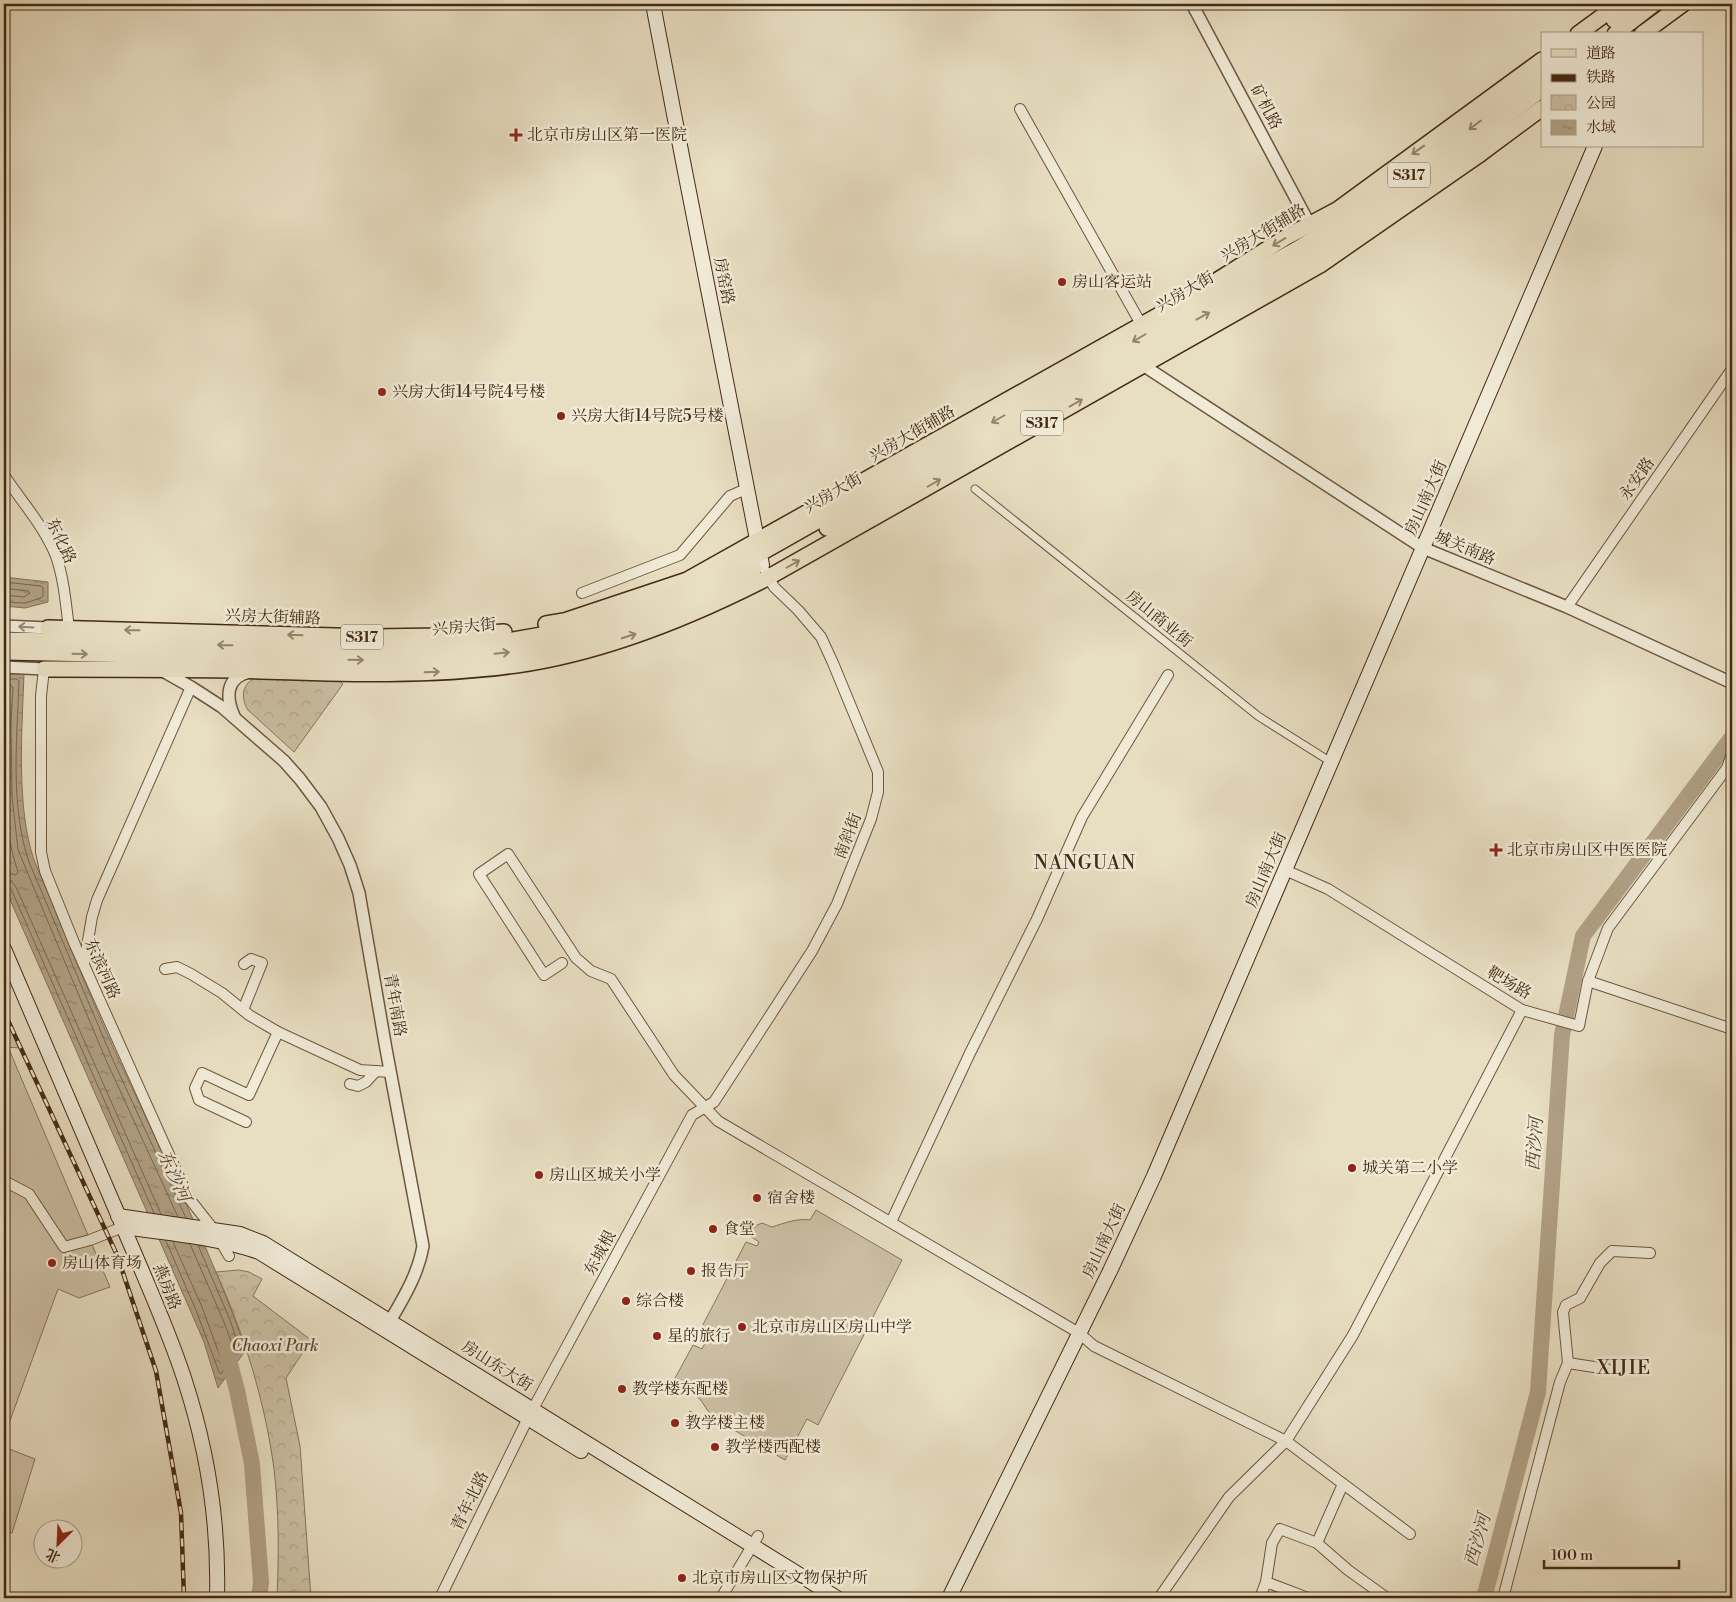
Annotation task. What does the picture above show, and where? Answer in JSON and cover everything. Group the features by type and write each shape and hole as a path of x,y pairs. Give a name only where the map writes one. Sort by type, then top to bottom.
{"main road":[{"name":"房窑路","path":"653,4 746,489 762,560"},
{"path":"1581,32 1619,4"},
{"path":"1598,32 1634,4"},
{"path":"1644,32 1655,4"},
{"path":"1618,32 1655,4"},
{"path":"1646,32 1683,4"},
{"name":"兴房大街辅路","path":"69,629 372,637 441,636 504,632 564,621 687,580 762,560 861,484 908,454 1213,284 1281,240 1337,210 1541,61"},
{"name":"兴房大街","path":"762,560 1311,256 1379,212 1443,165 1516,101 1541,75"},
{"name":"兴房大街","path":"48,646 160,669 366,674 436,673 517,664 582,650 684,617 733,596 762,560 880,486 1299,248 1372,202 1516,101 1541,89"},
{"name":"兴房大街","path":"48,646 114,655 348,660 418,659 506,653 570,641 608,630 692,588 762,560 1143,366 1320,265 1480,154 1541,109"},
{"name":"房山南大街","path":"949,1598 1150,1184 1594,148"},
{"name":"兴房大街","path":"1443,165 1480,154"},
{"path":"1299,248 1337,210"},
{"path":"1213,284 1243,279"},
{"path":"861,484 880,486"},
{"path":"669,586 655,608 684,617"},
{"name":"兴房大街","path":"48,646 205,644 440,648 506,641 570,630 655,608"},
{"path":"4,652 48,646 69,629"},
{"path":"582,650 608,630"},
{"path":"182,632 205,644"},
{"path":"4,640 48,646"},
{"path":"114,655 160,669"},
{"path":"366,674 418,659"},
{"name":"燕房路","path":"4,949 165,1326 184,1379 198,1428 213,1509 217,1598"},
{"name":"房山东大街","path":"121,1222 210,1235 259,1252 388,1325 530,1413 753,1545 838,1598"},
{"name":"房山东大街","path":"753,1545 821,1598"}],"street":[{"name":"矿机路","path":"1192,4 1310,225"},
{"path":"1020,109 1141,324"},
{"name":"城关南路","path":"1130,357 1423,548 1567,608 1732,683"},
{"name":"永安路","path":"1567,608 1732,369"},
{"name":"东化路","path":"4,475 42,530 56,556 62,576 69,629"},
{"path":"582,592 680,554 730,496 746,489"},
{"name":"房山商业街","path":"975,489 1258,716 1331,762"},
{"name":"南斜街","path":"704,1108 714,1102 812,951 838,904 871,819 878,792 878,772 821,637 798,610 774,587 762,560"},
{"path":"4,626 48,646"},
{"path":"4,667 48,646"},
{"name":"东滨河路","path":"48,646 41,696 41,852 45,871 84,964 188,1197 210,1235 229,1256"},
{"name":"青年南路","path":"160,669 216,702 284,761 321,807 350,865 359,893 390,1072 424,1246 417,1268 388,1325"},
{"path":"235,718 228,698 230,687 238,676 257,671"},
{"path":"891,1222 970,1054 1037,919 1082,817 1168,674"},
{"path":"84,964 92,917 97,900 191,687"},
{"name":"靶场路","path":"1285,870 1328,890 1522,1010 1579,1026 1588,981 1608,928 1727,768 1732,754"},
{"path":"562,963 544,974 479,874 508,854 576,958 591,971 610,979 674,1075 718,1121 1079,1333 1094,1346 1286,1441 1410,1534"},
{"path":"243,1010 262,963 251,959 244,964"},
{"path":"165,969 177,967 191,974 278,1032 360,1070 390,1072"},
{"path":"1588,981 1732,1029"},
{"path":"1159,1598 1230,1497 1286,1441 1353,1335 1522,1010"},
{"path":"246,1122 199,1100 195,1088 202,1072 249,1095 278,1032"},
{"path":"350,1084 358,1086 366,1082 376,1071"},
{"name":"东城根","path":"530,1413 692,1114 704,1108"},
{"path":"4,1183 8,1183 29,1194 64,1247 90,1240 121,1222"},
{"path":"1503,1598 1560,1382 1568,1363 1563,1312 1566,1305 1580,1298 1600,1263 1612,1251 1650,1253"},
{"path":"1568,1363 1607,1369"},
{"name":"青年北路","path":"440,1598 530,1413"},
{"path":"1317,1543 1343,1484"},
{"path":"1260,1598 1266,1582 1272,1543 1280,1529 1317,1543 1348,1570 1387,1598"},
{"path":"721,1598 753,1545"},
{"path":"1266,1582 1308,1598"}],"green space":[{"path":"258,677 338,680 343,684 294,752 248,710 245,705 243,695 246,686"},
{"path":"4,1007 21,1048 4,1047"},
{"name":"房山体育场","path":"4,1047 8,1047 110,1287 79,1298 58,1289 4,1437"},
{"path":"816,1210 902,1260 818,1425 807,1419 785,1460 717,1420 700,1399 673,1382 693,1345 702,1349 705,1343 696,1338 746,1242 757,1246 759,1242 750,1236 755,1226 762,1223 772,1227 796,1220 810,1220"},
{"name":"Chaoxi Park","path":"239,1270 249,1272 262,1279 253,1296 311,1340 286,1378 300,1446 311,1598 277,1598 278,1517 270,1444 252,1368 236,1319 216,1272"},
{"path":"690,1411 709,1423 708,1430 686,1417"},
{"path":"4,1447 35,1459 12,1533 4,1533"}],"water":[{"path":"4,577 48,582 48,602 25,608 4,606"},
{"path":"4,674 24,674 22,793 28,839 34,860 101,1020 219,1279 246,1350 218,1388 204,1342 4,886"}],"waterway":[{"name":"西沙河","path":"1484,1598 1538,1392 1562,1035 1583,936 1732,737"},
{"name":"东沙河","path":"226,1349 237,1390 252,1464 261,1582 259,1598"}],"railway":[{"path":"4,1012 117,1255 156,1371 181,1513 184,1598"}],"place":[{"name":"北京市房山区第一医院","path":"516,135"},
{"name":"房山客运站","path":"1062,282"},
{"name":"兴房大街14号院4号楼","path":"382,392"},
{"name":"兴房大街14号院5号楼","path":"561,416"},
{"name":"北京市房山区中医医院","path":"1496,850"},
{"name":"城关第二小学","path":"1352,1168"},
{"name":"房山区城关小学","path":"539,1175"},
{"name":"宿舍楼","path":"757,1198"},
{"name":"食堂","path":"713,1229"},
{"name":"房山体育场","path":"52,1263"},
{"name":"报告厅","path":"691,1271"},
{"name":"综合楼","path":"626,1301"},
{"name":"北京市房山区房山中学","path":"742,1327"},
{"name":"星的旅行","path":"657,1336"},
{"name":"教学楼东配楼","path":"622,1389"},
{"name":"教学楼主楼","path":"675,1423"},
{"name":"教学楼西配楼","path":"715,1447"},
{"name":"北京市房山区文物保护所","path":"682,1578"}],"district":[{"name":"NANGUAN","path":"1085,863"},
{"name":"XIJIE","path":"1624,1368"}]}
